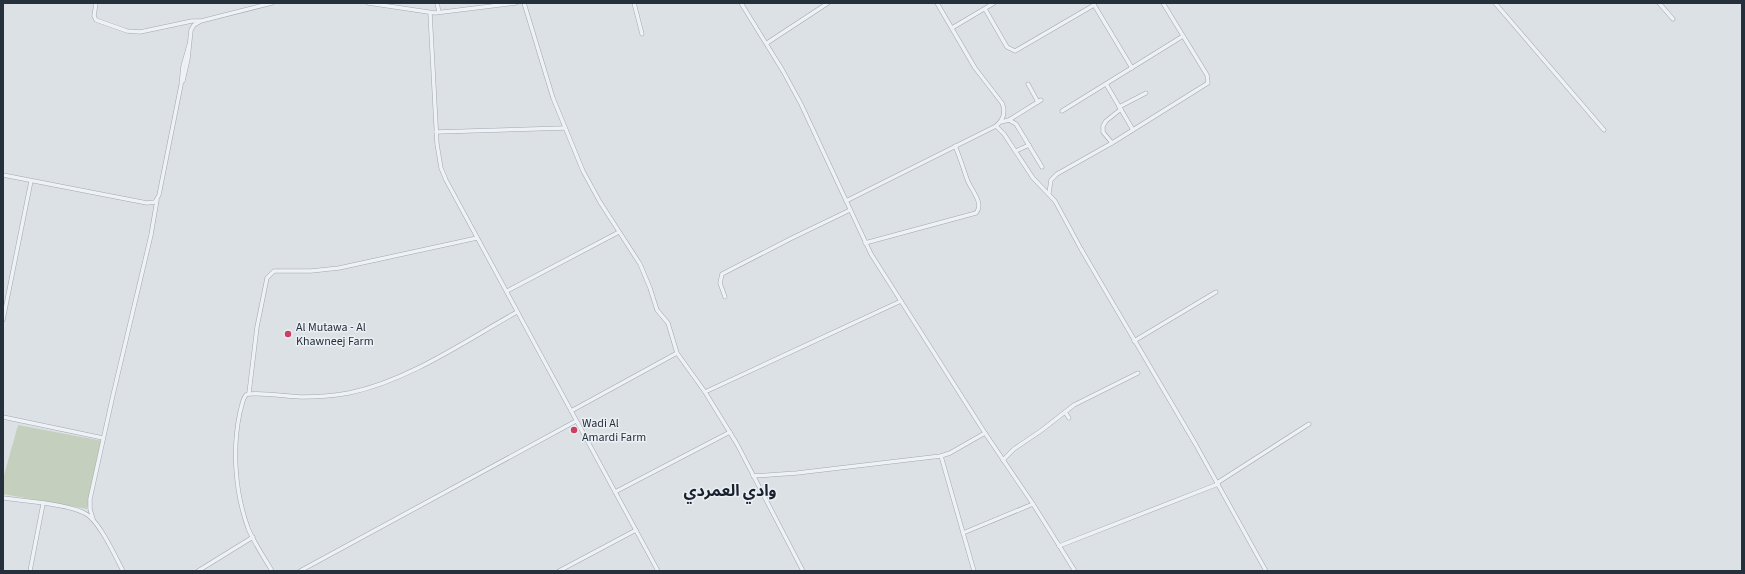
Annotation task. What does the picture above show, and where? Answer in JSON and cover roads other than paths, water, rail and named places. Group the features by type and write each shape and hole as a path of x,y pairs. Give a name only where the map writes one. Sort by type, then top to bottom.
{"street":[{"path":"96,3 94,16 96,20 127,31 140,32 201,21"},
{"path":"123,571 93,519 89,504 103,438 151,236 181,85 187,66 192,28 196,23 201,21 259,4 272,3"},
{"path":"368,3 430,13 516,3"},
{"path":"437,3 439,12"},
{"path":"524,3 542,66 564,128 588,181 640,264 657,310 668,323 677,353 705,392 730,432 803,571"},
{"path":"634,3 642,34"},
{"path":"741,3 767,43 801,104 865,243 884,277 1033,504 1075,571"},
{"path":"767,43 828,3"},
{"path":"846,201 996,126 1003,118 1004,107 975,68 937,3"},
{"path":"952,28 994,3"},
{"path":"1049,193 1051,180 1057,174 1112,143 1208,83 1207,75 1163,3"},
{"path":"1495,3 1604,130"},
{"path":"1659,3 1673,19"},
{"path":"985,9 1007,47 1015,51 1094,4 1132,68"},
{"path":"430,13 438,156 444,174 477,238 658,571"},
{"path":"184,23 192,28"},
{"path":"1062,111 1183,36"},
{"path":"1000,122 1009,120 1039,101 1028,84"},
{"path":"1106,84 1133,130"},
{"path":"1112,143 1103,132 1103,126 1106,121 1120,108 1146,93"},
{"path":"1009,120 1016,124 1042,167"},
{"path":"996,126 1004,134 1033,178 1049,193 1058,206 1081,249 1266,571"},
{"path":"436,132 564,128"},
{"path":"865,243 976,213 979,208 977,199 967,179 956,146"},
{"path":"1016,151 1029,146"},
{"path":"3,175 150,203 157,200"},
{"path":"3,320 31,181"},
{"path":"725,297 720,283 722,274 850,210"},
{"path":"507,291 619,232"},
{"path":"272,571 252,537 247,524 239,489 236,456 239,416 244,397 248,393 257,327 267,278 271,273 277,271 339,268 477,238"},
{"path":"1134,341 1216,292"},
{"path":"705,392 901,301"},
{"path":"248,393 318,397 347,393 372,387 407,374 517,312"},
{"path":"571,411 677,353"},
{"path":"1003,460 1014,448 1042,430 1078,402 1138,373"},
{"path":"1066,412 1069,418"},
{"path":"3,417 103,438"},
{"path":"300,571 576,421"},
{"path":"1059,546 1217,484 1309,424"},
{"path":"615,492 730,432"},
{"path":"753,476 792,473 947,455 985,433"},
{"path":"941,456 974,571"},
{"path":"3,498 80,510 93,519"},
{"path":"30,571 43,504"},
{"path":"963,533 1033,504"},
{"path":"559,571 636,530"},
{"path":"198,571 252,537"}],"place":[{"name":"Al Mutawa - Al Khawneej Farm","path":"288,334"},
{"name":"Wadi Al Amardi Farm","path":"574,430"}],"district":[{"name":"وادي العمردي","path":"730,491"}]}
